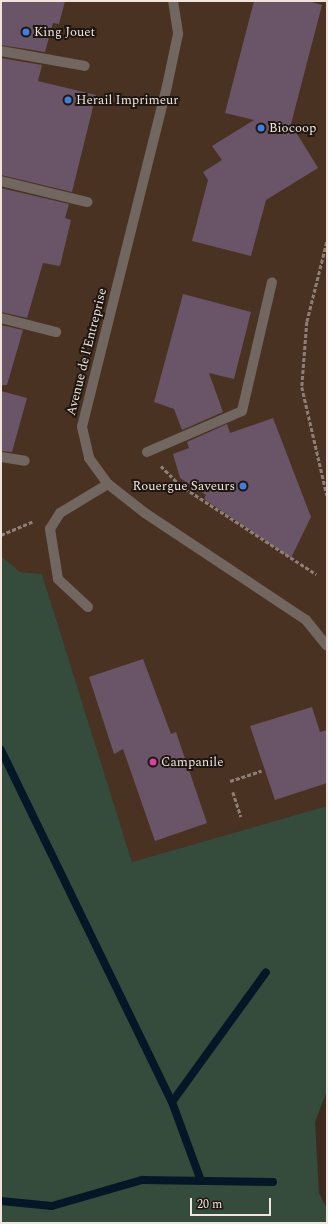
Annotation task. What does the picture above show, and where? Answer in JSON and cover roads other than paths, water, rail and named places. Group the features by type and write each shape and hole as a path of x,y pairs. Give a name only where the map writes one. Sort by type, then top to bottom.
{"street":[{"name":"Avenue de l'Entreprise","path":"173,1 178,34 167,86 82,427 89,458 108,484 145,513 306,620 327,646"},
{"path":"1,52 85,66"},
{"path":"1,181 87,202"},
{"path":"147,452 242,411 272,282"},
{"path":"1,318 56,332"},
{"path":"1,457 25,461"},
{"path":"88,607 58,578 50,530 60,513 108,484"}],"waterway":[{"path":"1,750 172,1102 201,1181"},
{"path":"172,1102 266,972"},
{"path":"1,1201 52,1206 142,1180 273,1182"}],"place":[{"name":"King Jouet","path":"26,32"},
{"name":"Herail Imprimeur","path":"68,100"},
{"name":"Biocoop","path":"261,128"},
{"name":"Rouergue Saveurs","path":"243,486"},
{"name":"Campanile","path":"153,762"}]}
